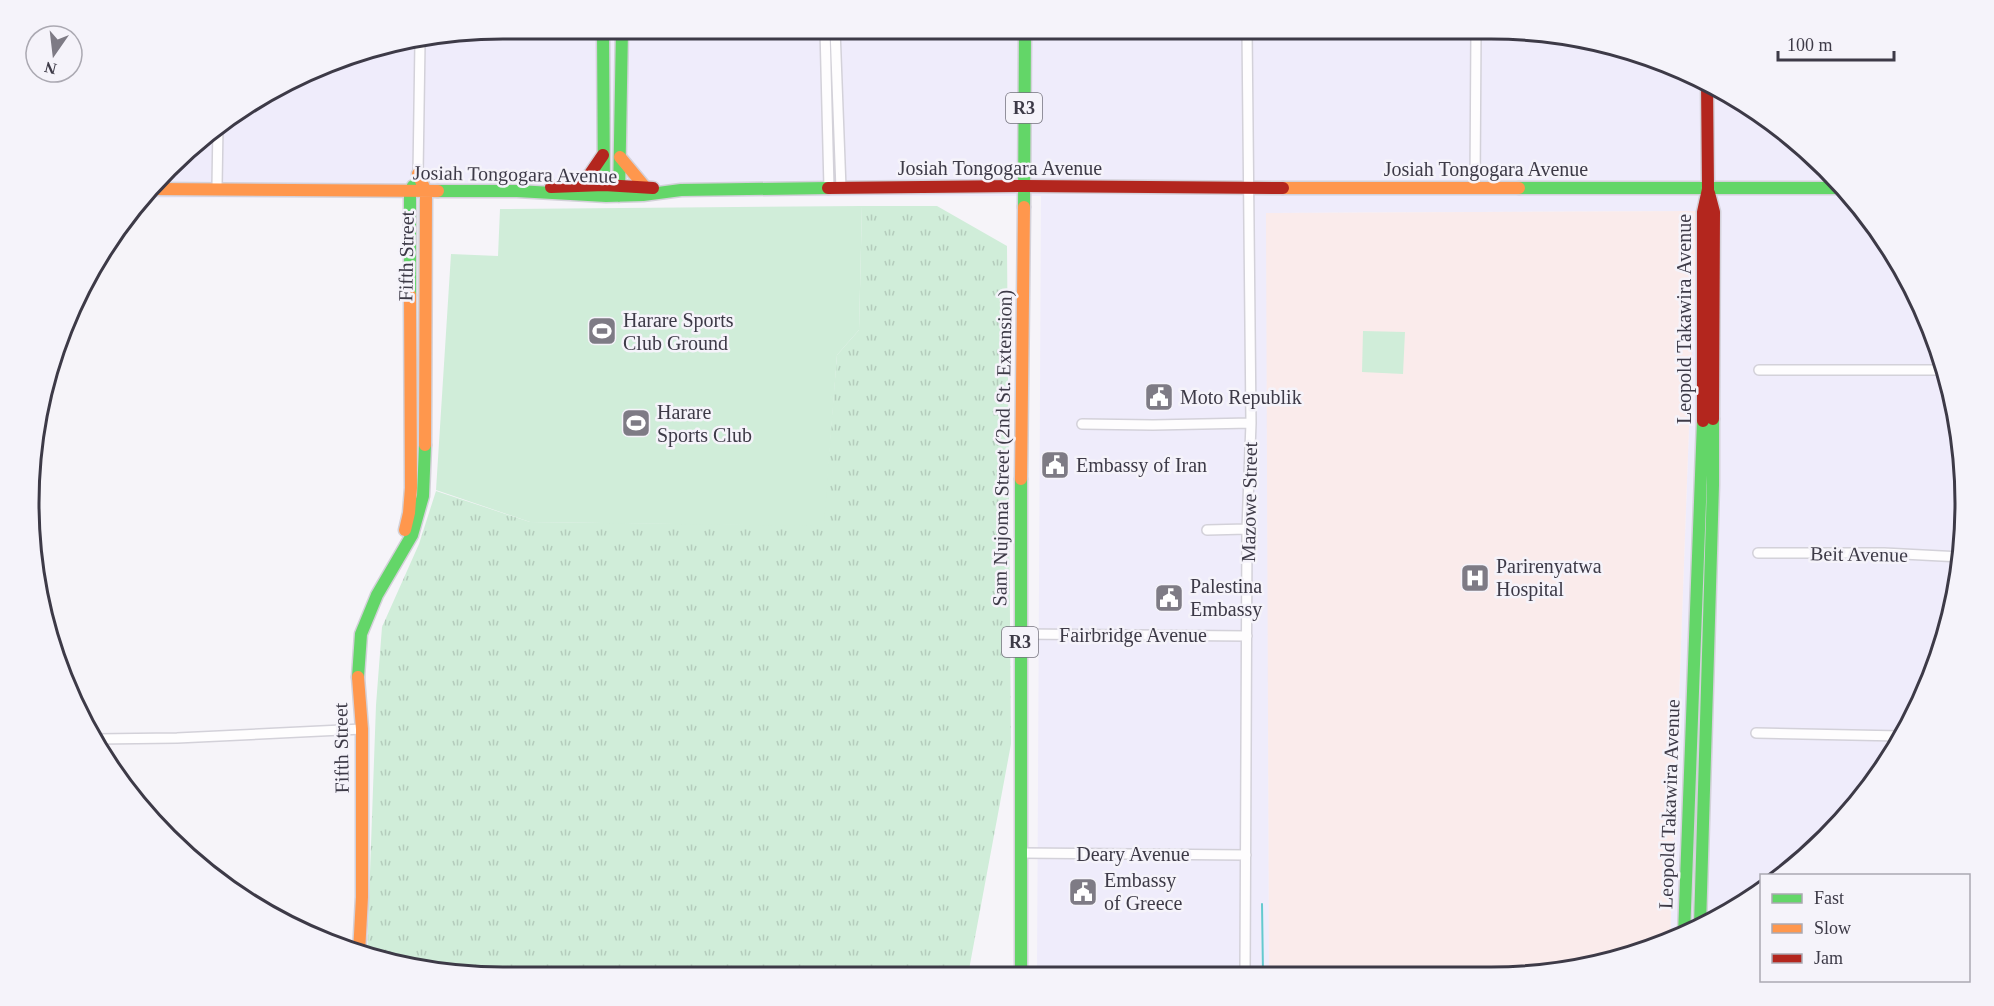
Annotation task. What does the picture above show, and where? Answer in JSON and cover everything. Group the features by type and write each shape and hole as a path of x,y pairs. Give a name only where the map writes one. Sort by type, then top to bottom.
{"main road":[{"path":"603,39 604,190"},
{"path":"619,190 621,39"},
{"name":"Sam Nujoma Street (2nd St. Extension)","path":"1021,967 1020,634 1025,39"},
{"path":"1707,93 1708,189"},
{"path":"578,185 590,174 603,155"},
{"path":"620,157 645,187"},
{"name":"Fifth Street","path":"402,552 411,488 410,192 418,174"},
{"name":"Fifth Street","path":"359,944 362,897 362,729 358,680 361,634 377,595 412,535 425,480 426,192 418,174"},
{"path":"518,191 578,185 604,190 645,187 681,190"},
{"name":"Josiah Tongogara Avenue","path":"619,190 656,194 681,190 1024,186 1250,189 1832,188"},
{"name":"Josiah Tongogara Avenue","path":"162,189 217,187 530,193 604,190"},
{"name":"Leopold Takawira Avenue","path":"1700,917 1713,484 1714,212 1708,189"},
{"name":"Leopold Takawira Avenue","path":"1684,925 1703,420 1703,212 1708,189"}],"street":[{"path":"826,39 835,188"},
{"path":"835,39 835,188"},
{"name":"Mazowe Street","path":"1245,967 1247,529 1251,423 1247,39"},
{"path":"1475,188 1476,39"},
{"name":"Fifth Street","path":"418,174 417,100 420,47"},
{"path":"217,187 218,138"},
{"path":"1759,370 1935,370"},
{"path":"1082,424 1251,423"},
{"path":"1207,530 1247,529"},
{"name":"Beit Avenue","path":"1758,553 1873,553 1952,557"},
{"name":"Fairbridge Avenue","path":"1020,634 1247,636"},
{"path":"103,739 177,738 362,729"},
{"path":"1756,733 1892,736"},
{"name":"Deary Avenue","path":"1021,853 1246,855"}],"shaded area":[{"path":"1491,39 1552,43 1582,48 1640,64 1696,87 1749,117 1797,154 1819,175 1840,197 1877,245 1907,298 1930,354 1946,412 1951,442 1955,503 1951,564 1939,623 1920,681 1877,761 1840,809 1797,852 1769,874 1760,874 1760,881 1749,889 1670,931 1697,211 1267,213 1269,967 1037,967 1041,196 153,198 197,154 221,135 245,117 298,87 325,74 383,55 442,43 473,40"},
{"name":"Parirenyatwa Hospital","path":"1697,211 1670,931 1582,958 1521,966 1269,967 1266,213"}],"green space":[{"path":"862,206 937,206 1007,246 1011,744 969,967 473,966 412,958 367,946 376,705 382,627 419,544 436,491 530,522 823,525 837,355 859,330"},
{"name":"Harare Sports Club","path":"862,206 859,330 837,355 824,526 530,522 436,490 451,254 498,256 500,209"},
{"path":"1363,331 1405,332 1403,374 1362,372"}],"waterway":[{"path":"1262,904 1263,967"}],"traffic: fast":[{"path":"603,39 604,196"},
{"path":"619,196 622,39"},
{"path":"1024,207 1025,39"},
{"path":"410,295 410,192 413,186"},
{"path":"438,191 517,191 606,196 643,195 681,190 828,188"},
{"path":"1519,188 1831,188"},
{"path":"1700,917 1713,419"},
{"path":"1684,925 1703,421"},
{"path":"358,677 361,634 377,595 412,535 423,496 425,445"},
{"path":"1021,479 1021,967"}],"traffic: slow":[{"path":"620,157 645,187"},
{"path":"418,174 426,192 425,445"},
{"path":"1283,188 1519,188"},
{"path":"162,189 438,191"},
{"path":"1021,479 1024,207"},
{"path":"405,530 411,488 410,295"},
{"path":"358,677 362,729 362,897 359,944"}],"traffic: jam":[{"path":"1703,421 1703,212 1708,189 1707,93"},
{"path":"578,185 590,174 603,155"},
{"path":"551,187 604,185 653,188"},
{"path":"828,188 1024,186 1283,188"},
{"path":"1709,193 1714,212 1713,419"}],"place":[{"name":"Harare Sports Club Ground","path":"602,331"},
{"name":"Moto Republik","path":"1159,397"},
{"name":"Harare Sports Club","path":"636,423"},
{"name":"Embassy of Iran","path":"1055,465"},
{"name":"Parirenyatwa Hospital","path":"1475,578"},
{"name":"Palestina Embassy","path":"1169,598"},
{"name":"Embassy of Greece","path":"1083,892"}]}
